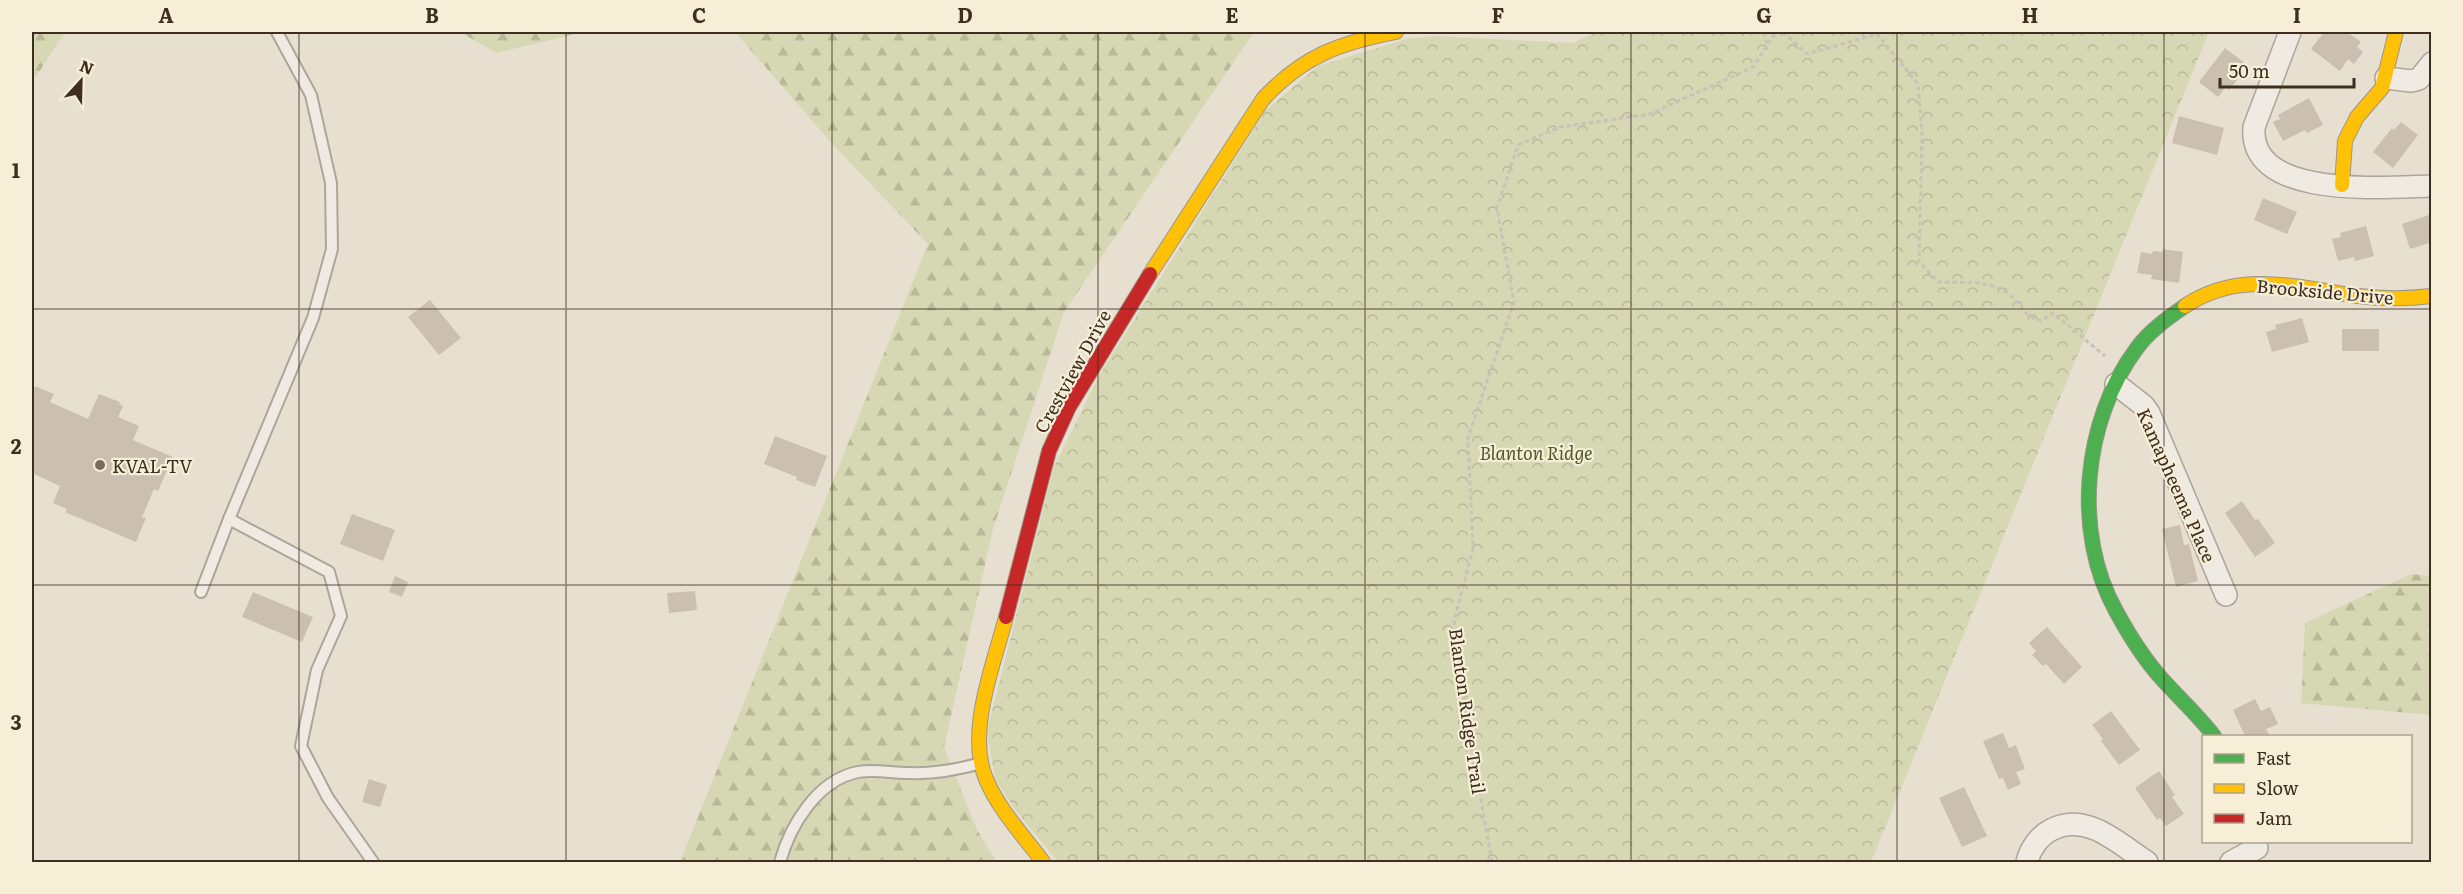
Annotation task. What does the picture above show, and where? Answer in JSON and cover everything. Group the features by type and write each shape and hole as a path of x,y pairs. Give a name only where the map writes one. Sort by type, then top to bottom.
{"street":[{"name":"Crestview Drive","path":"1043,862 991,791 981,763 979,738 983,708 1049,451 1087,374 1263,99 1281,78 1302,62 1324,50 1372,36 1396,32"},
{"path":"2290,32 2255,120 2254,143 2264,162 2297,181 2342,185 2432,186"},
{"path":"2342,185 2343,149 2358,117 2378,94 2386,78 2396,32"},
{"path":"2386,78 2420,80 2432,63"},
{"name":"Brookside Drive","path":"2213,735 2156,671 2125,624 2099,575 2091,526 2091,463 2102,416 2120,377 2137,348 2156,328 2197,298 2225,287 2283,285 2351,296 2399,298 2432,296"},
{"name":"Kamapheema Place","path":"2120,377 2148,413 2226,596"},
{"path":"2027,862 2032,848 2046,833 2056,827 2074,823 2099,831 2147,862"},
{"path":"2231,862 2260,851"}],"lane":[{"path":"201,592 313,318 332,249 331,183 311,95 277,32"},
{"path":"229,519 329,572 341,616 317,670 302,746 328,798 373,862"},
{"path":"780,862 791,833 803,813 835,781 858,772 939,772 981,763"}],"path":[{"path":"1764,32 1767,45"},
{"name":"Blanton Ridge Trail","path":"1492,862 1469,734 1454,621 1473,549 1468,438 1514,302 1497,208 1518,145 1560,127 1650,114 1753,67 1776,32"},
{"path":"1783,32 1807,54 1877,34 1918,84 1922,135 1920,262 1939,282 1993,285 2012,297 2029,318 2041,321 2053,313 2120,377"}],"green space":[{"path":"32,32 65,32 36,77 32,76"},
{"path":"460,32 583,32 497,53"},
{"path":"735,32 1254,32 1064,312 993,529 944,747 977,830 997,862 680,862 928,244 835,147"},
{"name":"Blanton Ridge","path":"1596,32 2209,32 1871,862 1058,862 1016,811 995,779 987,731 1054,467 1100,374 1266,110 1318,66 1406,39 1434,36 1573,43"},
{"path":"2411,574 2431,576 2431,715 2301,703 2305,623"}],"building":[{"path":"2324,32 2347,32 2361,42 2357,47 2363,52 2354,64 2348,59 2340,71 2311,49"},
{"path":"2225,48 2246,64 2240,72 2242,74 2229,90 2226,87 2218,97 2199,82"},
{"path":"2309,98 2323,125 2307,133 2305,130 2283,141 2273,122 2280,119 2278,115"},
{"path":"2179,116 2224,128 2217,155 2172,143"},
{"path":"2401,122 2418,135 2393,168 2373,152 2392,128 2394,130"},
{"path":"2263,198 2297,212 2287,234 2254,220"},
{"path":"2432,214 2432,242 2410,249 2402,224"},
{"path":"2366,226 2374,256 2355,261 2354,257 2338,261 2332,239 2341,237 2340,233"},
{"path":"2163,249 2183,252 2179,283 2151,279 2152,275 2137,273 2141,252 2152,254 2153,251 2162,252"},
{"path":"430,300 461,338 439,355 408,317"},
{"path":"2302,318 2309,342 2272,352 2266,332 2276,329 2275,325"},
{"path":"2342,329 2379,329 2379,351 2342,351"},
{"name":"KVAL-TV","path":"35,386 54,394 50,402 88,419 99,394 120,402 119,404 123,406 118,417 139,426 133,440 173,457 158,491 154,489 142,517 146,518 136,542 65,512 67,509 53,503 60,486 32,473 32,396"},
{"path":"775,436 827,456 815,487 764,464"},
{"path":"2242,501 2275,543 2255,557 2225,513"},
{"path":"352,514 395,530 383,561 340,544"},
{"path":"2180,525 2184,545 2189,544 2198,581 2176,587 2162,529"},
{"path":"395,576 408,582 402,597 389,592"},
{"path":"695,591 697,610 669,613 667,593"},
{"path":"253,592 313,617 302,642 242,617"},
{"path":"2047,627 2082,667 2064,684 2046,664 2043,666 2032,655 2036,651 2029,643"},
{"path":"2255,699 2261,711 2270,707 2278,724 2266,729 2269,735 2245,735 2233,710"},
{"path":"2111,711 2140,750 2119,765 2092,725"},
{"path":"2003,733 2009,748 2016,745 2025,769 2016,772 2021,784 2008,790 2003,778 1999,779 1983,741"},
{"path":"2159,771 2175,795 2172,797 2184,814 2166,826 2160,818 2157,820 2135,788"},
{"path":"369,779 387,785 380,807 362,802"},
{"path":"1964,787 1987,836 1962,847 1939,798"}],"traffic: fast":[{"path":"2185,306 2147,336 2119,377 2105,408 2095,442 2090,477 2089,512 2093,547 2102,580 2121,620 2155,671 2213,735"}],"traffic: slow":[{"path":"1150,274 1263,99 1278,84 1323,54 1357,41 1396,32"},
{"path":"2342,185 2345,141 2357,117 2382,88 2396,32"},
{"path":"2185,306 2206,295 2248,284 2291,286 2377,298 2432,296"},
{"path":"1006,617 980,719 981,760 991,790 1043,862"}],"traffic: jam":[{"path":"1006,617 1049,451 1069,407 1150,274"}],"place":[{"name":"KVAL-TV","path":"100,465"}]}
